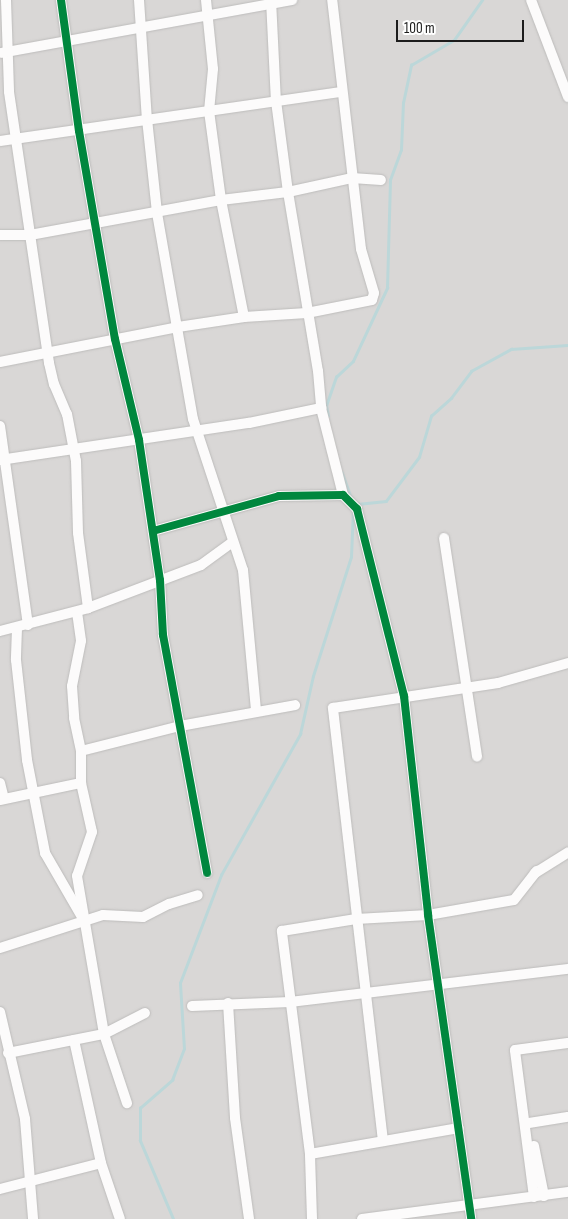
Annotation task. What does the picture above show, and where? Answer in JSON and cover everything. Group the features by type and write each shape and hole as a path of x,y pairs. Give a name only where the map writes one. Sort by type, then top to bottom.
{"street":[{"path":"6,0 3,53 51,374 68,414 75,450 78,533 88,608"},
{"path":"61,0 79,132 115,339 139,440 160,580 163,635 207,873"},
{"path":"139,0 143,28 147,120 157,213 196,430 243,570 256,711"},
{"path":"206,0 209,17 212,70 209,111 221,200 244,316"},
{"path":"3,53 65,39 209,17 272,2 292,0"},
{"path":"0,362 178,326 244,316 307,313 358,305 374,298 362,249 341,92 332,0"},
{"path":"530,0 568,97"},
{"path":"272,2 276,101 288,192 318,371 321,408 343,495 357,509 404,696 437,985 472,1219"},
{"path":"0,141 79,132 147,120 341,92"},
{"path":"0,235 30,235 221,200 288,192 352,178 381,180"},
{"path":"3,459 139,440 321,408"},
{"path":"0,426 14,541 28,625"},
{"path":"153,531 279,496 343,495"},
{"path":"444,538 477,757"},
{"path":"0,631 77,612 201,565 233,542"},
{"path":"77,612 81,641 72,686 74,718 81,751 81,784 92,832 77,876 104,1034 127,1103"},
{"path":"17,628 16,660 33,791 45,853 85,922"},
{"path":"383,1141 368,992 356,919 333,708 466,685 498,683 568,663"},
{"path":"81,751 180,726 295,705"},
{"path":"0,783 2,799 33,791 81,784"},
{"path":"312,1219 310,1154 282,931 356,919 428,915 514,900 536,872 568,852"},
{"path":"0,948 103,915 143,917 169,904 198,895"},
{"path":"192,1006 290,1002 568,969"},
{"path":"228,1004 236,1118 249,1219"},
{"path":"0,1012 8,1053 25,1119 33,1219"},
{"path":"8,1053 104,1034 145,1014"},
{"path":"74,1040 101,1163 120,1219"},
{"path":"515,1050 568,1043"},
{"path":"515,1050 530,1123 539,1196"},
{"path":"515,1050 539,1196"},
{"path":"530,1123 568,1117"},
{"path":"310,1154 459,1128"},
{"path":"0,1189 101,1163"},
{"path":"362,1219 392,1217 568,1192"}],"shaded area":[{"path":"0,0 568,0 568,1219 0,1219"}],"waterway":[{"path":"328,416 326,406 336,377 353,361 387,288 390,180 401,150 403,103 411,65 454,40 482,0"},
{"path":"357,504 386,501 419,457 431,416 451,398 471,371 511,349 568,345"},
{"path":"342,472 351,497"},
{"path":"173,1219 140,1141 140,1108 172,1080 184,1049 180,983 221,875 300,734 313,676 351,557 353,510"}],"cycle path":[{"path":"61,0 79,131 115,339 139,440 160,580 163,635 207,873"},
{"path":"153,531 279,496 343,495 357,509 404,696 428,915 471,1219"}]}
